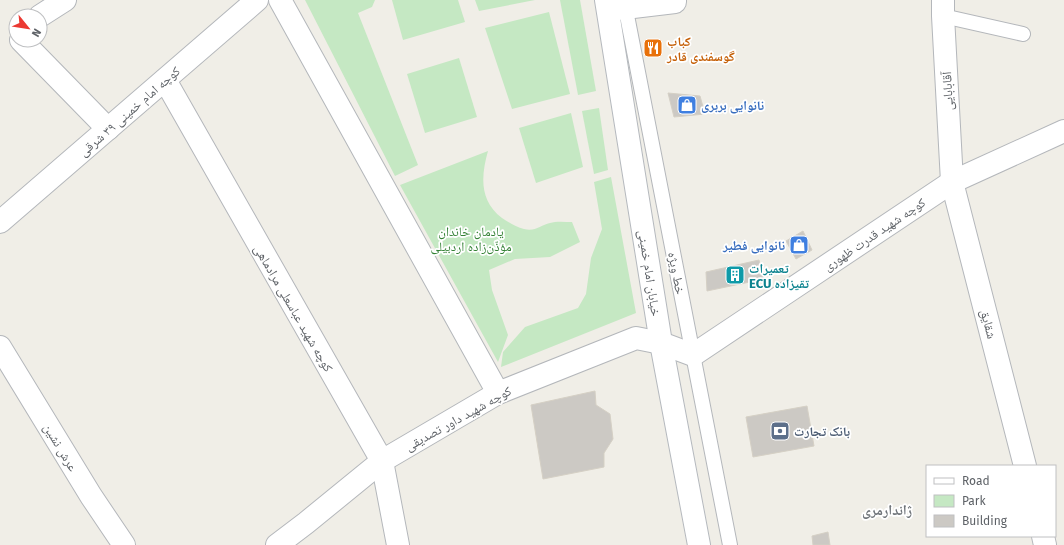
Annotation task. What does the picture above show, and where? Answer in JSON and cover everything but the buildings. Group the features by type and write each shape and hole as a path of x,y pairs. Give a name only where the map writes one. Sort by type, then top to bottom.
{"street":[{"path":"48,11 65,0"},
{"name":"کوچه امام خمینی ۳۹ شرقی","path":"0,222 257,0"},
{"path":"280,0 498,393"},
{"path":"616,5 675,2 675,0"},
{"name":"خیابان امام خمینی","path":"616,5 661,343 699,545"},
{"name":"آقابابایی","path":"943,8 952,182"},
{"path":"28,48 108,129"},
{"name":"کوچه شهید عباسعلی مرادماهی","path":"165,80 382,461 398,545"},
{"name":"کوچه شهید قدرت ظهوری","path":"693,355 952,182 1064,130"},
{"name":"شقایق","path":"952,182 1025,465"},
{"name":"کوچه شهید داور تصدیقی","path":"276,545 306,523 382,461 498,393 636,338 661,343 693,355"},
{"name":"عرش نشین","path":"0,347 91,496 124,545"}],"lane":[{"name":"خط ویژه","path":"616,5 693,355 730,545"},
{"path":"943,8 1023,34"}],"green space":[{"path":"305,0 375,0 372,7 358,13 418,165 395,176"},
{"path":"392,0 458,0 465,22 403,40"},
{"path":"475,0 535,0 479,11"},
{"path":"560,0 580,0 596,91 578,95"},
{"path":"549,12 570,94 512,109 485,28"},
{"path":"459,58 477,117 425,133 407,74"},
{"path":"599,108 608,170 594,174 582,111"},
{"path":"571,113 583,167 536,183 519,128"},
{"name":"یادمان خاندان مؤذّن‌زاده اردبیلی","path":"488,151 483,178 484,187 489,203 502,218 509,223 528,230 535,229 552,222 572,222 580,242 550,257 515,259 489,270 492,290 508,335 498,362 400,185"},
{"path":"611,177 636,313 501,367 503,352 525,327 578,308 586,294 591,258 602,229 594,182"}],"place":[{"name":"کباب گوسفندی قادر","path":"653,48"},
{"name":"نانوایی بربری","path":"687,105"},
{"name":"نانوایی فطیر","path":"799,245"},
{"name":"تعمیرات ECU تقیزاده","path":"735,275"},
{"name":"بانک تجارت","path":"780,431"}],"district":[{"name":"ژاندارمری","path":"887,510"}]}
